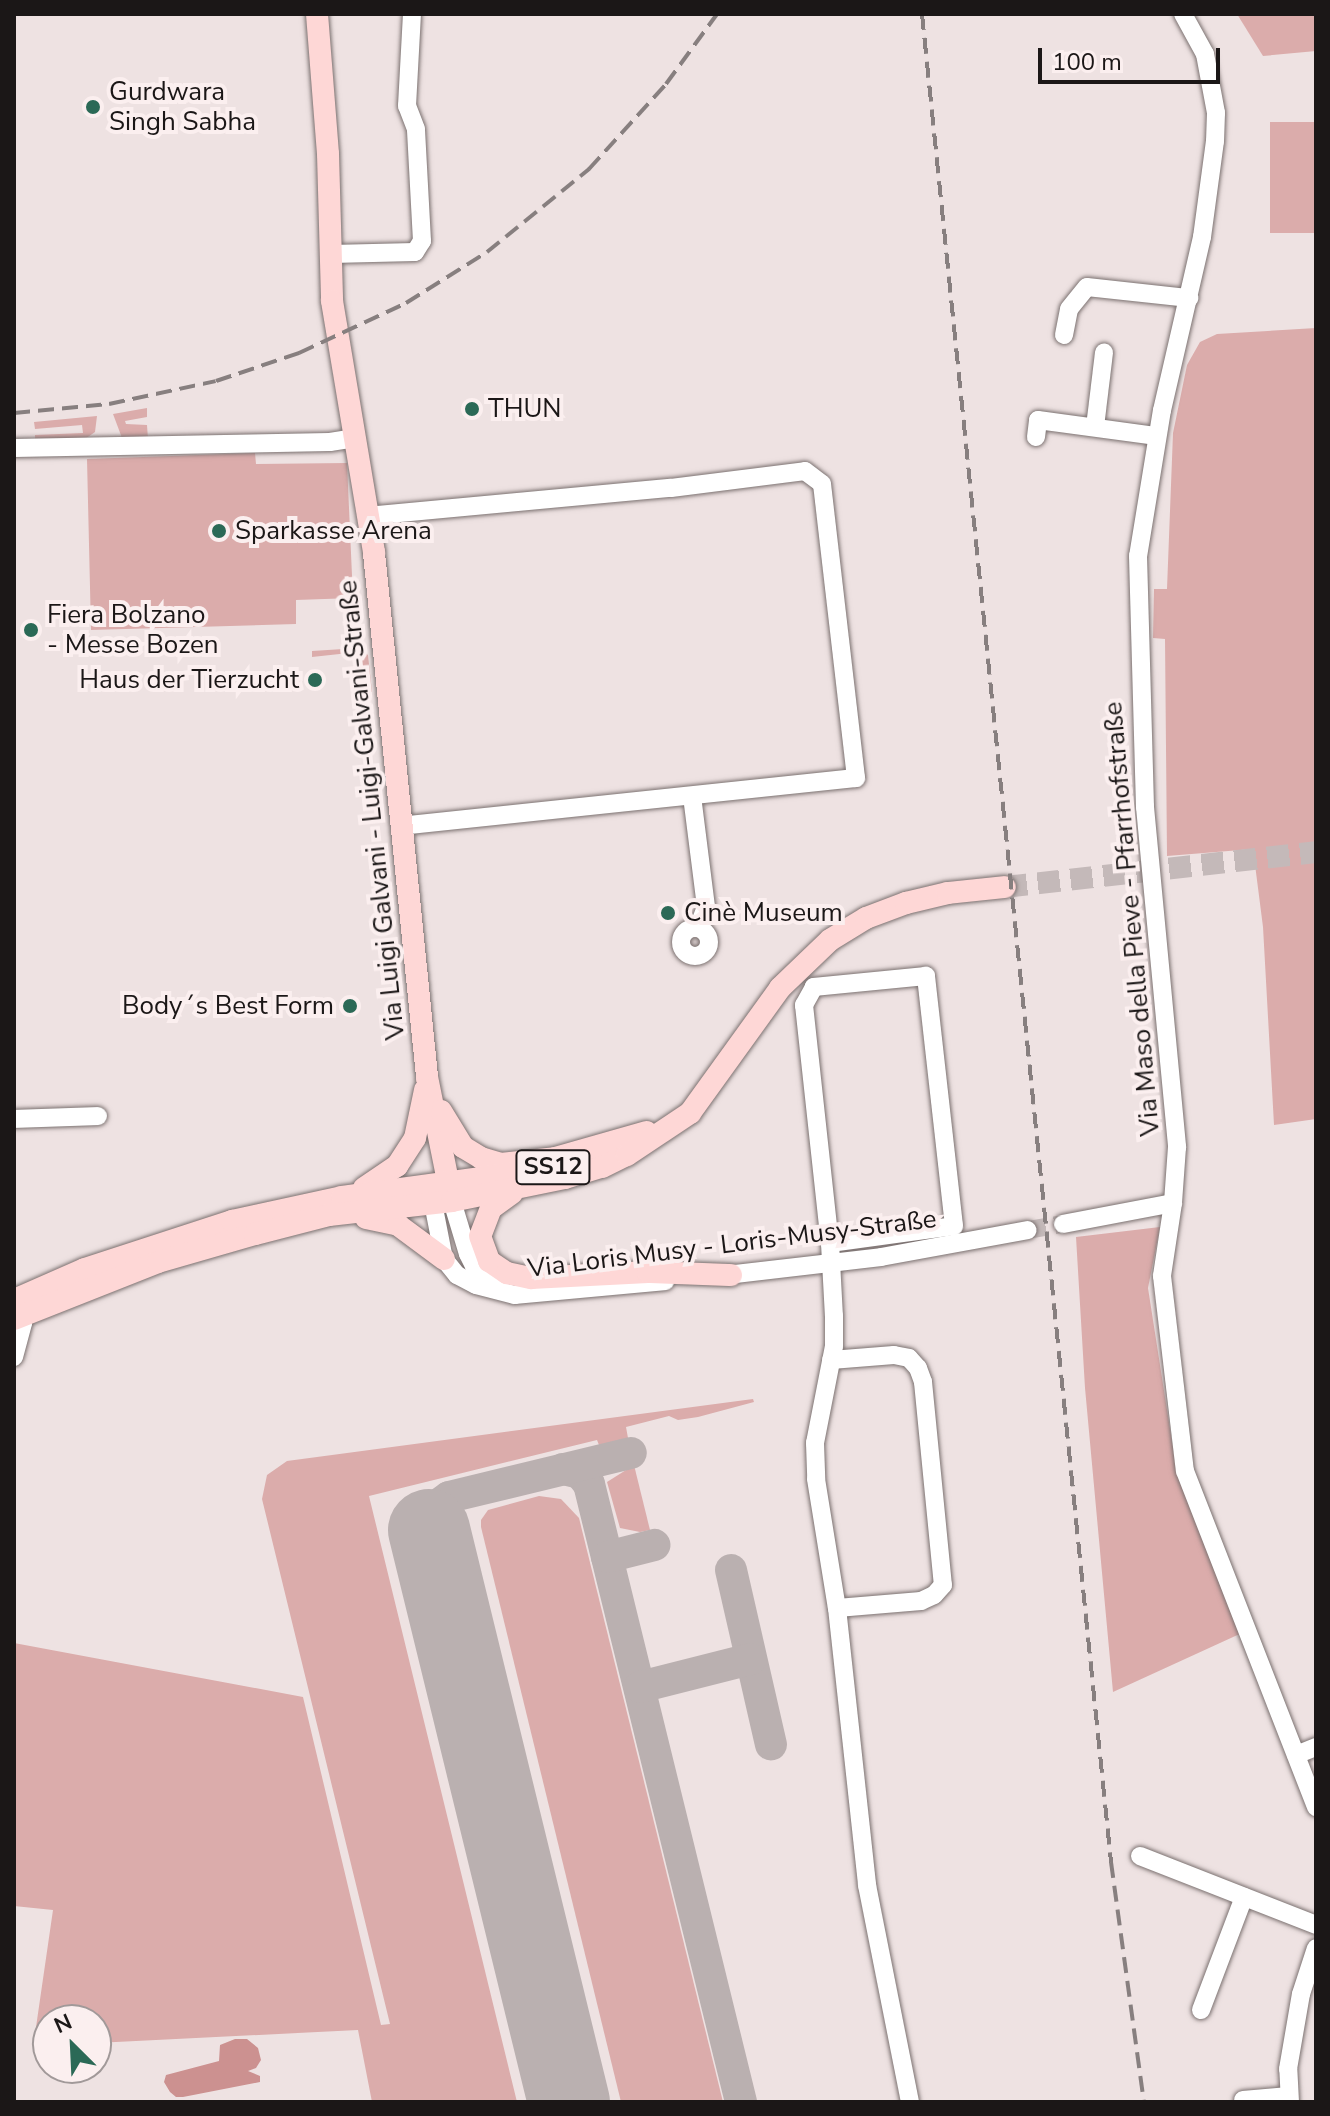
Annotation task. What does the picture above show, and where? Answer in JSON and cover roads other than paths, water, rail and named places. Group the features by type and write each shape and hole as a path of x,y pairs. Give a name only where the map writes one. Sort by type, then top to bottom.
{"main road":[{"name":"Via Luigi Galvani - Luigi-Galvani-Straße","path":"317,14 332,301 377,579 427,1077"},
{"name":"SS12","path":"565,1178 627,1155 682,1121 701,1101 780,988 830,940 866,918 906,903 1005,887"},
{"path":"427,1077 456,1140 474,1155 494,1163 555,1158 651,1131"},
{"path":"427,1077 441,1190"},
{"path":"336,1206 397,1166 415,1138 427,1077"},
{"name":"SS12","path":"441,1190 575,1163 651,1131 674,1117 708,1087"},
{"path":"16,1312 158,1262 336,1206 441,1190 565,1178"},
{"path":"565,1178 511,1194 491,1208 480,1236 483,1249 494,1266 507,1273 531,1278 648,1272 731,1275"},
{"path":"336,1206 398,1225 444,1259"}],"street":[{"path":"331,254 415,252 422,241 416,129 407,106 412,14"},
{"name":"Via Maso della Pieve - Pfarrhofstraße","path":"1183,14 1205,54 1216,113 1202,237 1157,436 1138,556 1140,686 1154,929 1175,1118 1173,1203 1162,1276 1184,1467 1201,1518 1316,1807"},
{"path":"1064,335 1069,309 1087,287 1189,298"},
{"path":"1095,427 1104,353"},
{"path":"1036,437 1038,420 1157,436"},
{"path":"14,448 330,442 354,438"},
{"path":"367,516 641,491 805,471 822,484 856,778 402,826"},
{"path":"692,796 706,907 698,928"},
{"path":"830,1243 954,1226 926,976 814,987 804,1005 832,1263 831,1360 820,1407 816,1455 837,1608 867,1885 910,2102"},
{"path":"14,1119 98,1116"},
{"path":"441,1190 444,1259 457,1275 499,1292"},
{"name":"Via Loris Musy - Loris-Musy-Straße","path":"441,1190 474,1266 499,1292 525,1294 832,1263 933,1249 1028,1230"},
{"path":"1063,1224 1173,1203"},
{"path":"14,1357 23,1323 16,1312"},
{"path":"831,1360 894,1355 909,1358 918,1368 923,1382 943,1585 934,1595 921,1601 837,1608"},
{"path":"1296,1755 1316,1747"},
{"path":"1140,1856 1316,1925"},
{"path":"1201,2010 1244,1897"},
{"path":"1243,2100 1290,2099 1288,2069 1301,1994 1316,1948"}],"tunnel":[{"path":"1005,887 1316,852"},
{"path":"1028,1230 1063,1224"}],"railway":[{"path":"14,413 109,404 216,381 299,353 406,303 487,252 589,169 666,84 717,14"},
{"path":"922,14 1111,1862 1144,2102"}],"place":[{"name":"Gurdwara Singh Sabha","path":"93,107"},
{"name":"THUN","path":"472,409"},
{"name":"Sparkasse Arena","path":"219,531"},
{"name":"Fiera Bolzano - Messe Bozen","path":"31,630"},
{"name":"Haus der Tierzucht","path":"315,680"},
{"name":"Cinè Museum","path":"668,913"},
{"name":"Body´s Best Form","path":"350,1006"}]}
